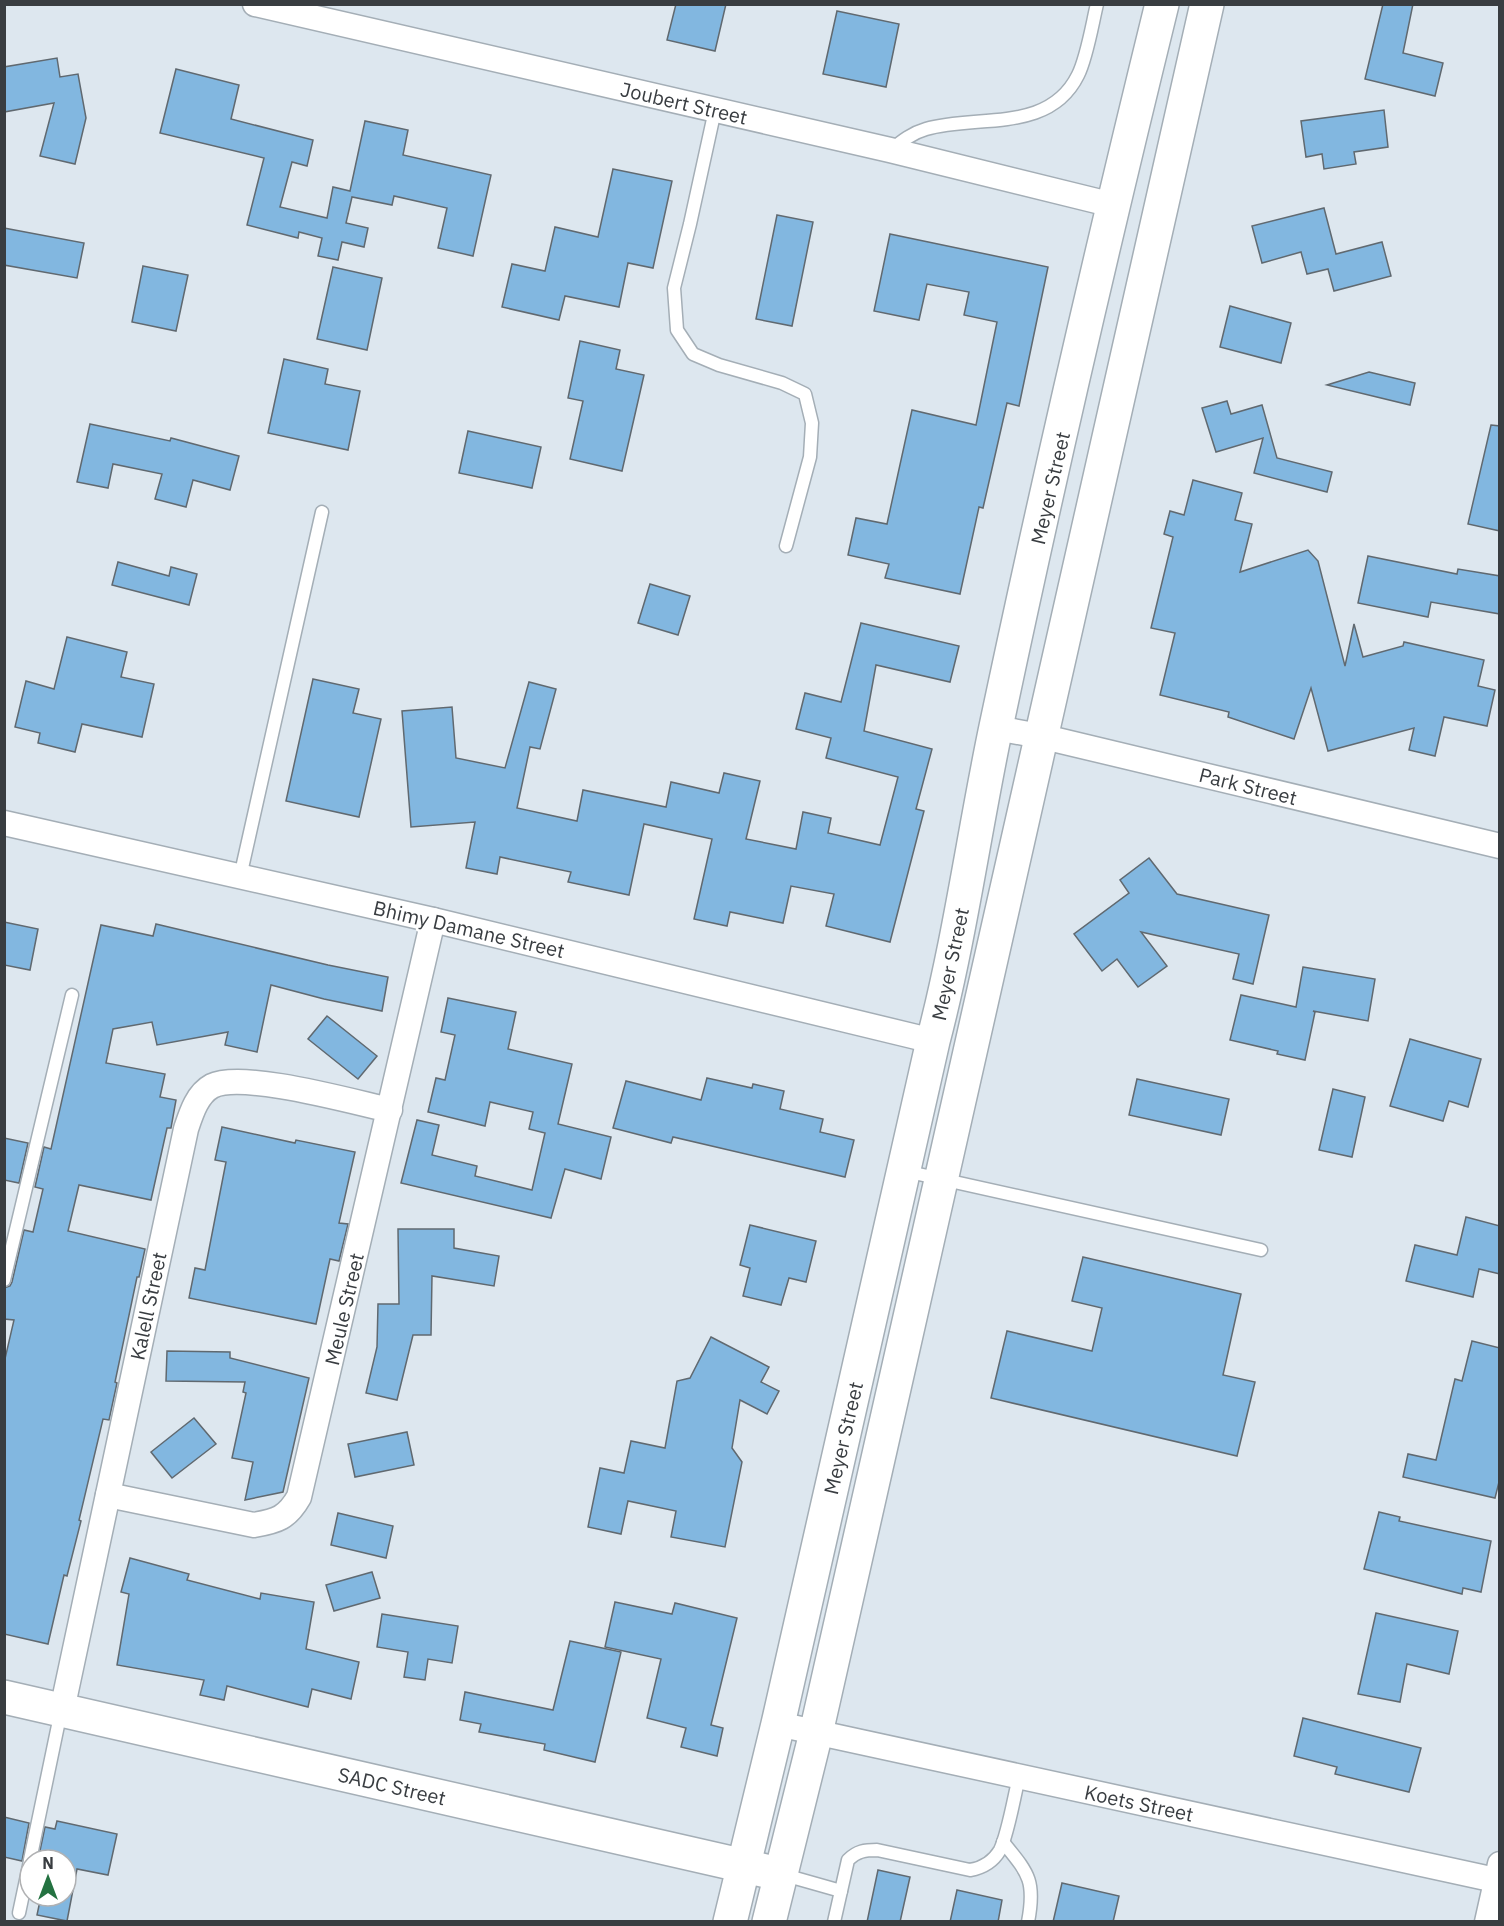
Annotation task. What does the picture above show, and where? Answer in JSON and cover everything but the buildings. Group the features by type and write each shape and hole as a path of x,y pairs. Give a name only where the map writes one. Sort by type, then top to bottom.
{"main road":[{"name":"Meyer Street","path":"730,1922 778,1724 946,990 996,728 1113,205 1162,4"},
{"path":"769,1922 816,1733 1207,4"},
{"name":"SADC Street","path":"4,1697 780,1874"}],"street":[{"name":"Joubert Street","path":"255,4 890,150 1113,205"},
{"name":"Park Street","path":"996,728 1040,736 1500,846"},
{"name":"Bhimy Damane Street","path":"4,823 433,920 933,1041"},
{"name":"Meule Street","path":"108,1495 254,1525 273,1522 290,1512 299,1497 433,920"},
{"name":"Kalell Street","path":"62,1710 183,1140 196,1103 211,1087 231,1081 256,1082 390,1110"},
{"name":"Koets Street","path":"778,1724 1019,1777 1498,1875"},
{"path":"1487,1922 1498,1875"}],"lane":[{"path":"890,150 909,135 927,128 1022,117 1050,106 1064,96 1079,73 1097,4"},
{"path":"715,110 674,288 677,330 693,354 719,365 782,383 805,394 812,423 810,457 786,546"},
{"path":"240,877 322,512"},
{"path":"4,1280 72,995"},
{"path":"903,1171 1262,1250"},
{"path":"33,1848 62,1710"},
{"path":"834,1922 848,1860 854,1854 864,1850 877,1850 969,1870 980,1869 987,1864 999,1852 1003,1842 1019,1777"},
{"path":"1003,1842 1025,1870 1032,1887 1028,1922"},
{"path":"780,1874 841,1891"},
{"path":"19,1913 20,1908"}]}
